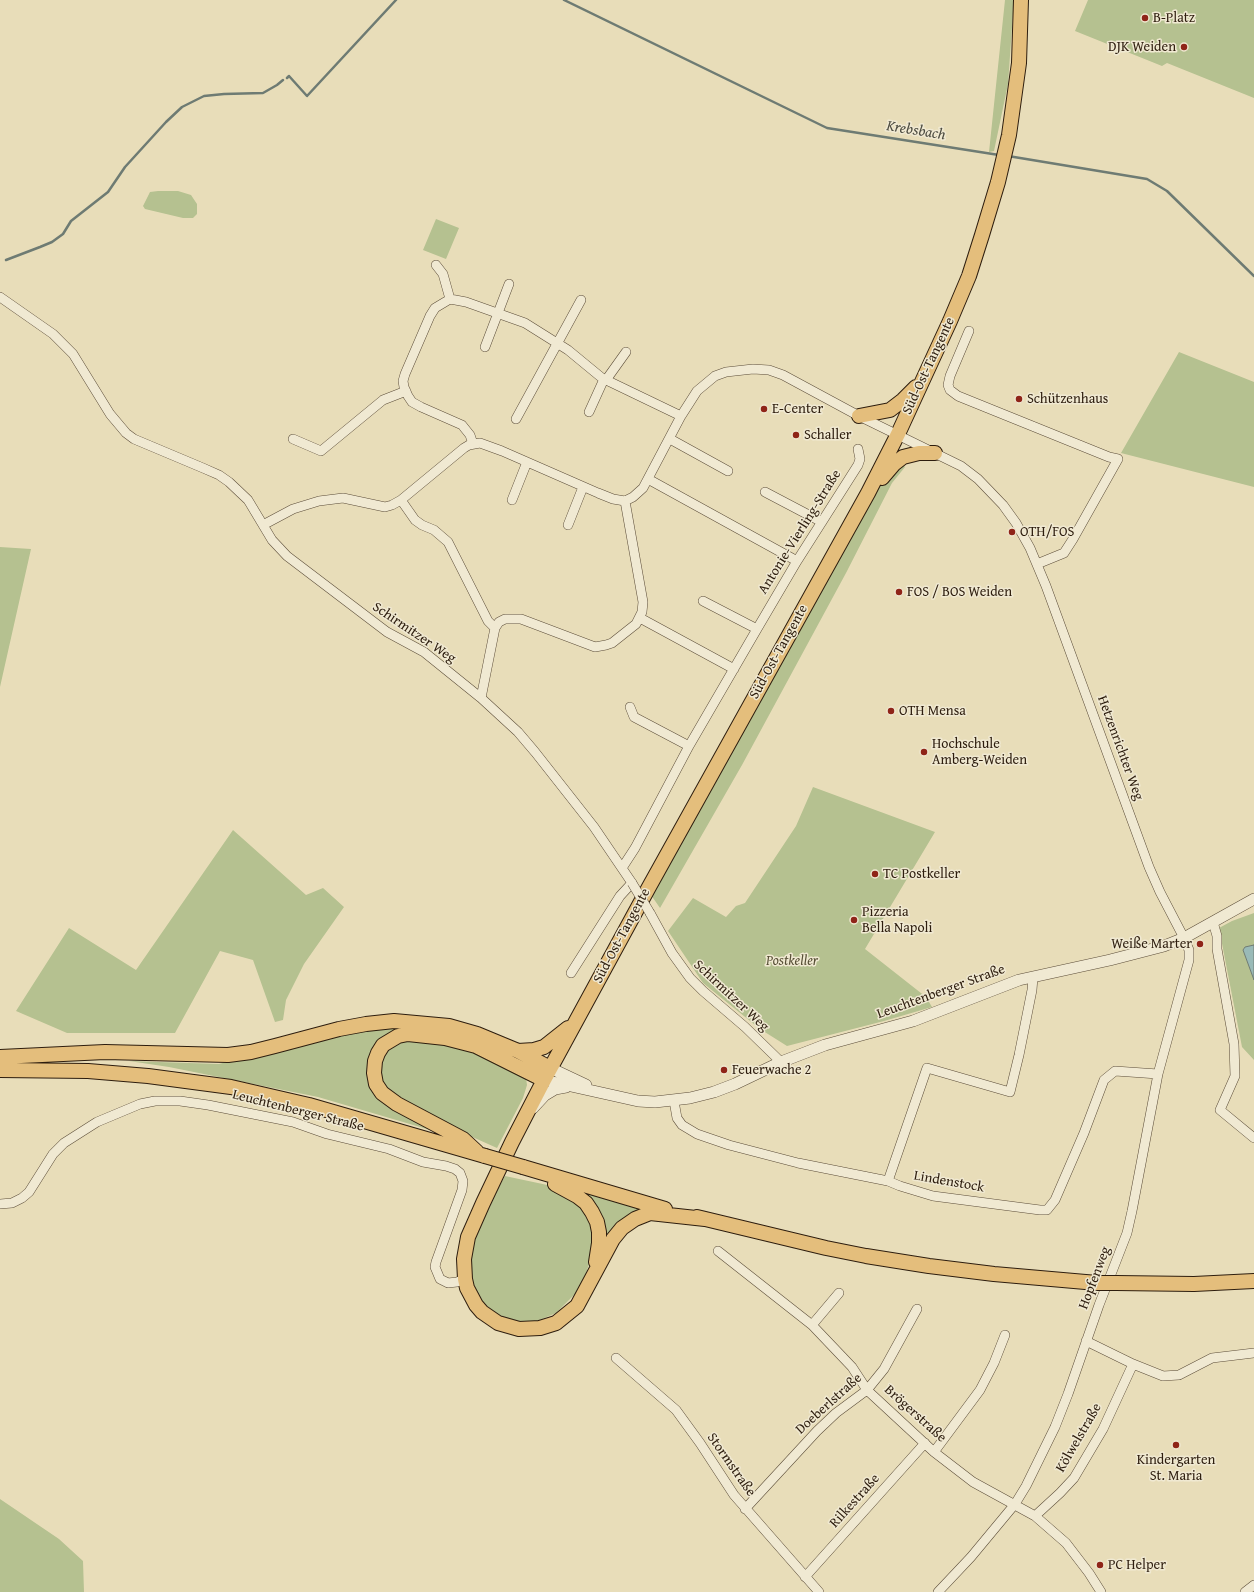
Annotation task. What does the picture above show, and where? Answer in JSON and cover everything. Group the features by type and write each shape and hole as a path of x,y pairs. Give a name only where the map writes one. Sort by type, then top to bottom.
{"main road":[{"name":"Süd-Ost-Tangente","path":"464,1279 464,1259 468,1237 483,1203 547,1074 868,493 924,379 969,276 998,182 1009,135 1019,63 1021,0"},
{"path":"859,416 890,410 903,400 924,379"},
{"path":"868,493 894,464 903,457 919,453 935,452"},
{"path":"0,1057 105,1052 228,1055 251,1052 339,1029 394,1021 449,1026 477,1034 518,1051 547,1074"},
{"path":"518,1051 534,1050 544,1047 575,1023"},
{"path":"482,1155 462,1139 397,1104 382,1093 376,1084 374,1073 375,1061 383,1045 398,1036 408,1034 422,1034 445,1038 476,1046 547,1074"},
{"path":"0,1070 88,1071 148,1076 231,1087 308,1105 705,1220 826,1248 894,1260 994,1274 1097,1283 1194,1284 1254,1281"},
{"path":"529,1169 577,1196 586,1203 592,1212 597,1222 600,1242 593,1278"},
{"path":"464,1279 472,1297 482,1312 504,1325 529,1330 546,1327 563,1319 577,1306 613,1239 622,1228 635,1219 650,1213 705,1220"}],"street":[{"path":"436,265 443,274 450,299"},
{"path":"485,347 509,284"},
{"name":"Schirmitzer Weg","path":"0,298 53,334 73,354 117,424 134,439 219,475 229,482 248,500 272,540 287,556 386,632 424,652 481,698 518,732 594,826 632,883 672,953 690,978 745,1027 781,1062"},
{"path":"473,444 470,435 462,425 412,402 403,381 430,316 435,308 450,299 498,313 525,323 558,343 605,380 681,416"},
{"path":"516,419 581,300"},
{"path":"969,331 950,376 948,385 950,390 965,398 1109,457 1118,459 1064,553 1037,564"},
{"path":"589,412 605,380 626,352"},
{"name":"Hetzenrichter Weg","path":"625,501 633,497 643,488 681,416 697,391 716,376 726,372 753,369 769,370 782,375 859,416 935,452 961,466 978,479 1016,523 1037,564 1149,867 1184,938"},
{"path":"293,439 320,452 383,400 406,391"},
{"path":"670,439 728,471"},
{"path":"263,525 293,509 319,501 343,498 385,507 392,505 401,500 464,448 480,443 583,487 613,499 625,501 643,602 640,618 636,624 612,643 595,647 521,619 505,619 499,622 495,628 481,698"},
{"name":"Antonie-Vierling-Straße","path":"622,868 689,746 757,629 858,465 860,459 858,449"},
{"path":"512,500 527,462"},
{"path":"648,479 798,561"},
{"path":"568,525 583,487"},
{"path":"765,492 822,522"},
{"path":"401,500 416,520 422,525 434,530 448,542 488,621 495,628"},
{"path":"703,601 757,629"},
{"path":"640,618 734,669"},
{"path":"630,707 634,717 689,746"},
{"path":"571,973 620,896 632,883"},
{"name":"Leuchtenberger Straße","path":"547,1074 569,1086 638,1101 674,1101 714,1092 781,1062 825,1045 913,1021 1003,986 1033,977 1146,952 1184,938 1254,899"},
{"path":"1213,922 1217,936 1217,949 1234,1044 1234,1076 1220,1110 1254,1138"},
{"name":"Hopfenweg","path":"938,1592 971,1557 1015,1504 1055,1427 1068,1394 1086,1341 1127,1233 1158,1074 1189,960 1189,950 1184,938"},
{"path":"888,1181 927,1068 1010,1092 1021,1048 1033,977"},
{"name":"Lindenstock","path":"674,1101 676,1118 688,1129 697,1134 729,1145 798,1163 888,1181 906,1189 933,1196 1047,1210 1051,1207 1055,1200 1084,1134 1104,1080 1115,1071 1158,1074"},
{"name":"Leuchtenberger Straße","path":"547,1074 612,1096"},
{"path":"526,1116 545,1095 555,1089 569,1086"},
{"name":"Leuchtenberger Straße","path":"0,1204 12,1203 22,1198 29,1192 53,1154 64,1143 97,1122 140,1104 155,1101 180,1101 208,1105 293,1122 327,1134 389,1149 423,1162 446,1166 455,1170 460,1174 463,1181 462,1190 435,1267 440,1279 448,1283 457,1282 464,1279"},
{"name":"Brögerstraße","path":"718,1251 812,1325 852,1367 867,1390 934,1452 973,1482 1035,1516 1066,1543 1089,1573 1101,1592"},
{"path":"812,1325 839,1292"},
{"name":"Doeberlstraße","path":"745,1509 817,1431 836,1413 867,1390 884,1368 917,1309"},
{"path":"934,1452 980,1390 994,1363 1005,1335"},
{"path":"1086,1341 1133,1364 1163,1376 1179,1375 1212,1358 1254,1354"},
{"name":"Stormstraße","path":"616,1358 676,1410 700,1443 734,1495 819,1592"},
{"name":"Kölwelstraße","path":"1035,1516 1074,1478 1103,1429 1133,1364"},
{"name":"Rilkestraße","path":"805,1577 925,1443"},
{"path":"1245,1592 1254,1585"}],"green space":[{"path":"1005,0 1013,0 1008,84 994,151 989,152"},
{"name":"DJK Weiden","path":"1088,0 1254,0 1254,98 1167,63 1162,66 1075,31"},
{"path":"178,191 191,195 197,204 197,214 193,218 183,218 145,209 143,206 150,192"},
{"path":"436,219 459,228 446,259 423,250"},
{"path":"1179,352 1254,382 1254,487 1121,453"},
{"path":"900,461 905,467 892,483 846,573 742,765 660,908 651,895 874,494"},
{"path":"0,547 31,549 0,687"},
{"name":"Postkeller","path":"813,787 935,832 865,949 926,997 932,1007 787,1046 760,1029 703,983 668,931 693,898 726,917 736,906 745,903 796,826"},
{"path":"233,830 306,895 323,888 344,907 304,964 286,1000 283,1020 275,1022 253,960 220,951 175,1033 67,1033 16,1011 69,928 136,970"},
{"path":"1254,913 1254,945 1245,947 1243,950 1254,980 1254,1060 1242,1047 1219,928 1232,921"},
{"path":"412,1026 524,1060 522,1063 405,1029 389,1033 378,1044 372,1082 454,1137 318,1097 169,1067 129,1061 219,1064 334,1033"},
{"path":"407,1037 468,1046 526,1078 527,1085 523,1098 497,1148 459,1131 387,1092 379,1079 385,1049"},
{"path":"505,1176 552,1186 579,1202 594,1232 590,1261 585,1277 575,1294 556,1313 535,1322 518,1321 502,1317 487,1308 475,1294 468,1265 477,1224"},
{"path":"574,1187 656,1209 602,1249"},
{"path":"0,1499 59,1539 83,1561 84,1592 0,1592"}],"water":[{"path":"1254,945 1254,980 1243,950 1245,947"}],"waterway":[{"path":"287,78 289,76 307,96 396,0"},
{"name":"Krebsbach","path":"564,0 827,128 999,155"},
{"path":"6,260 52,242 63,234 71,221 108,192 125,167 166,122 182,107 204,96 263,93 283,80"},
{"name":"Krebsbach","path":"1008,156 1147,179 1167,191 1254,276"}],"place":[{"name":"B-Platz","path":"1145,18"},
{"name":"DJK Weiden","path":"1184,47"},
{"name":"Schützenhaus","path":"1019,399"},
{"name":"E-Center","path":"764,409"},
{"name":"Schaller","path":"796,435"},
{"name":"OTH/FOS","path":"1012,532"},
{"name":"FOS / BOS Weiden","path":"899,592"},
{"name":"OTH Mensa","path":"891,711"},
{"name":"Hochschule Amberg-Weiden","path":"924,752"},
{"name":"TC Postkeller","path":"875,874"},
{"name":"Pizzeria Bella Napoli","path":"854,920"},
{"name":"Weiße Marter","path":"1200,944"},
{"name":"Feuerwache 2","path":"724,1070"},
{"name":"Kindergarten St. Maria","path":"1176,1445"},
{"name":"PC Helper","path":"1100,1565"}]}
